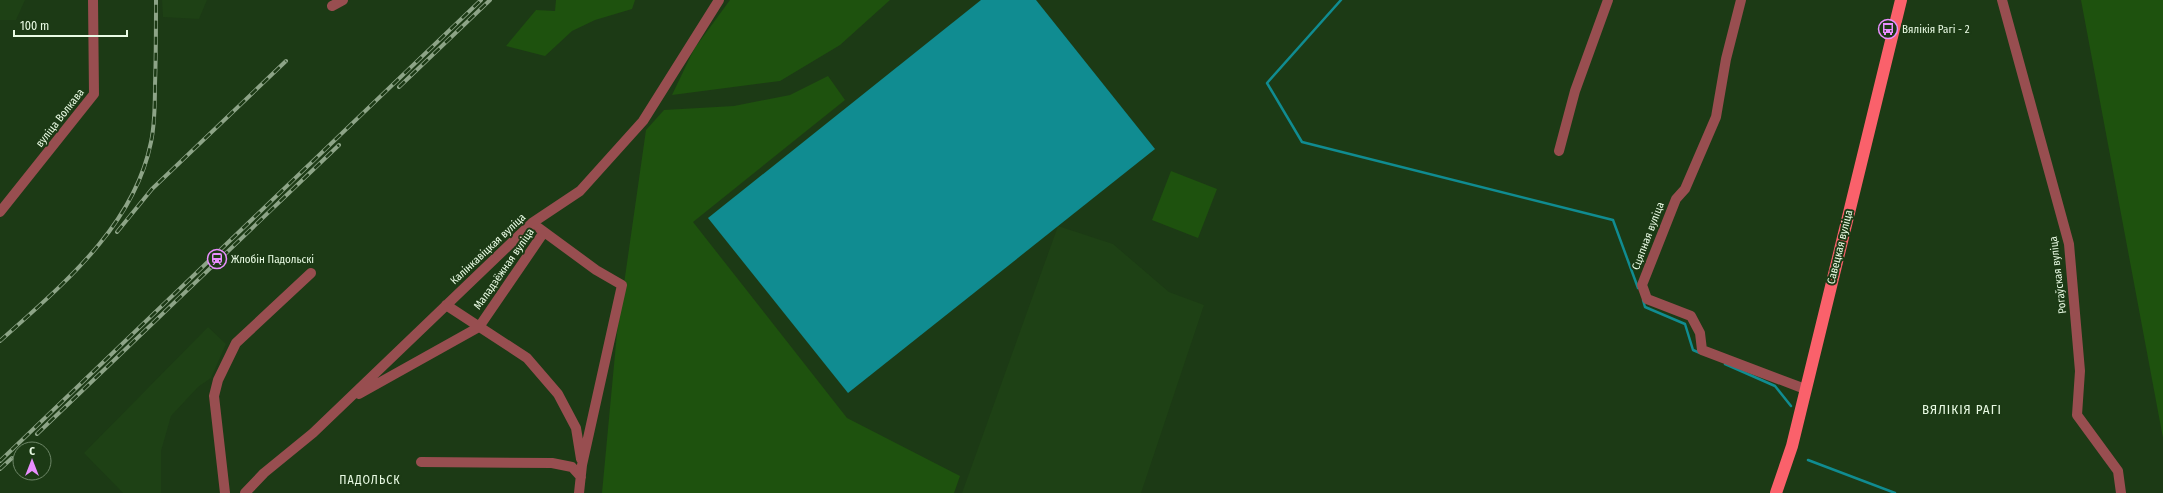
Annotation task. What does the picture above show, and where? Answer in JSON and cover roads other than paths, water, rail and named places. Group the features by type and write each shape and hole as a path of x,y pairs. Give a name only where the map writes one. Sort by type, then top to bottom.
{"main road":[{"name":"Савецкая вуліца","path":"1776,493 1792,446 1900,0"}],"street":[{"name":"вуліца Волкава","path":"0,212 94,94 94,0"},
{"path":"332,6 342,0"},
{"name":"Калінкавіцкая вуліца","path":"245,493 264,473 313,433 346,402 532,223 580,191 643,121 719,0"},
{"path":"1559,151 1575,91 1608,0"},
{"name":"Сцяпная вуліца","path":"1742,0 1726,59 1716,117 1685,189 1676,199 1642,285 1647,299 1691,316 1700,333 1702,350 1805,389"},
{"name":"Рогаўская вуліца","path":"2002,0 2069,244 2080,371 2077,416 2118,471 2121,493"},
{"path":"532,223 544,232"},
{"name":"Маладзёжная вуліца","path":"346,402 479,327 544,232 596,270 622,285 582,465 579,493"},
{"path":"225,493 214,396 218,380 236,343 311,273"},
{"path":"446,305 527,358 558,394 576,428 582,465"},
{"path":"421,462 552,463 572,467 581,477"}],"water":[{"path":"981,0 1036,0 1155,149 848,393 708,218"}],"waterway":[{"path":"1341,0 1267,83 1302,142 1613,220 1638,288"},
{"path":"1643,300 1645,307 1685,324 1693,350 1700,353"},
{"path":"1725,364 1775,386 1791,406"},
{"path":"1808,460 1895,493"}],"railway":[{"path":"0,341 47,299 92,253 112,228 129,201 142,173 151,142 154,121 156,0"},
{"path":"0,461 481,0"},
{"path":"399,87 490,0"},
{"path":"117,232 152,189 286,61"},
{"path":"37,434 339,145"},
{"path":"0,469 12,458"}],"place":[{"name":"Вялікія Рагі - 2","path":"1888,29"},
{"name":"Жлобін Падольскі","path":"217,259"}],"district":[{"name":"ВЯЛІКІЯ РАГІ","path":"1962,409"},
{"name":"ПАДОЛЬСК","path":"370,480"}]}
